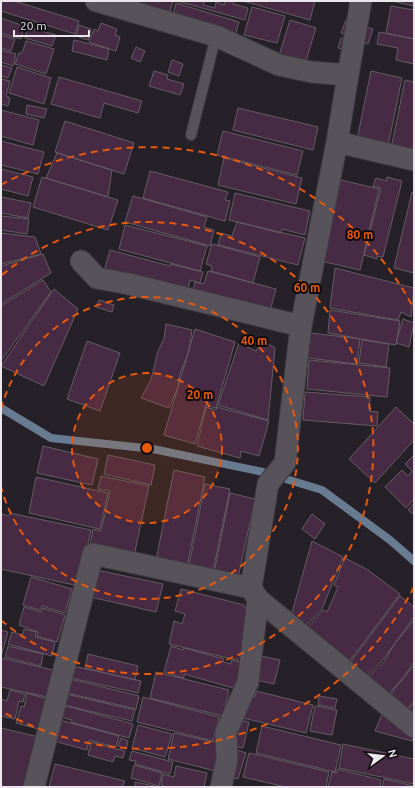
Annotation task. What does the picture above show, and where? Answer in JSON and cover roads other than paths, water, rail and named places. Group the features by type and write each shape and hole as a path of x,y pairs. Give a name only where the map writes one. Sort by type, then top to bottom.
{"street":[{"path":"96,1 216,36 279,64 312,72 348,75"},
{"path":"221,787 227,760 226,732 248,682 255,594 268,484 285,463 302,326 338,142 361,1"},
{"path":"338,142 414,160"},
{"path":"81,260 97,278 129,284 302,326"},
{"path":"34,787 93,554 255,594 414,727"}],"lane":[{"path":"191,134 216,36"}],"waterway":[{"path":"1,408 51,438 153,449 263,472 322,490 390,540 414,561"}]}
